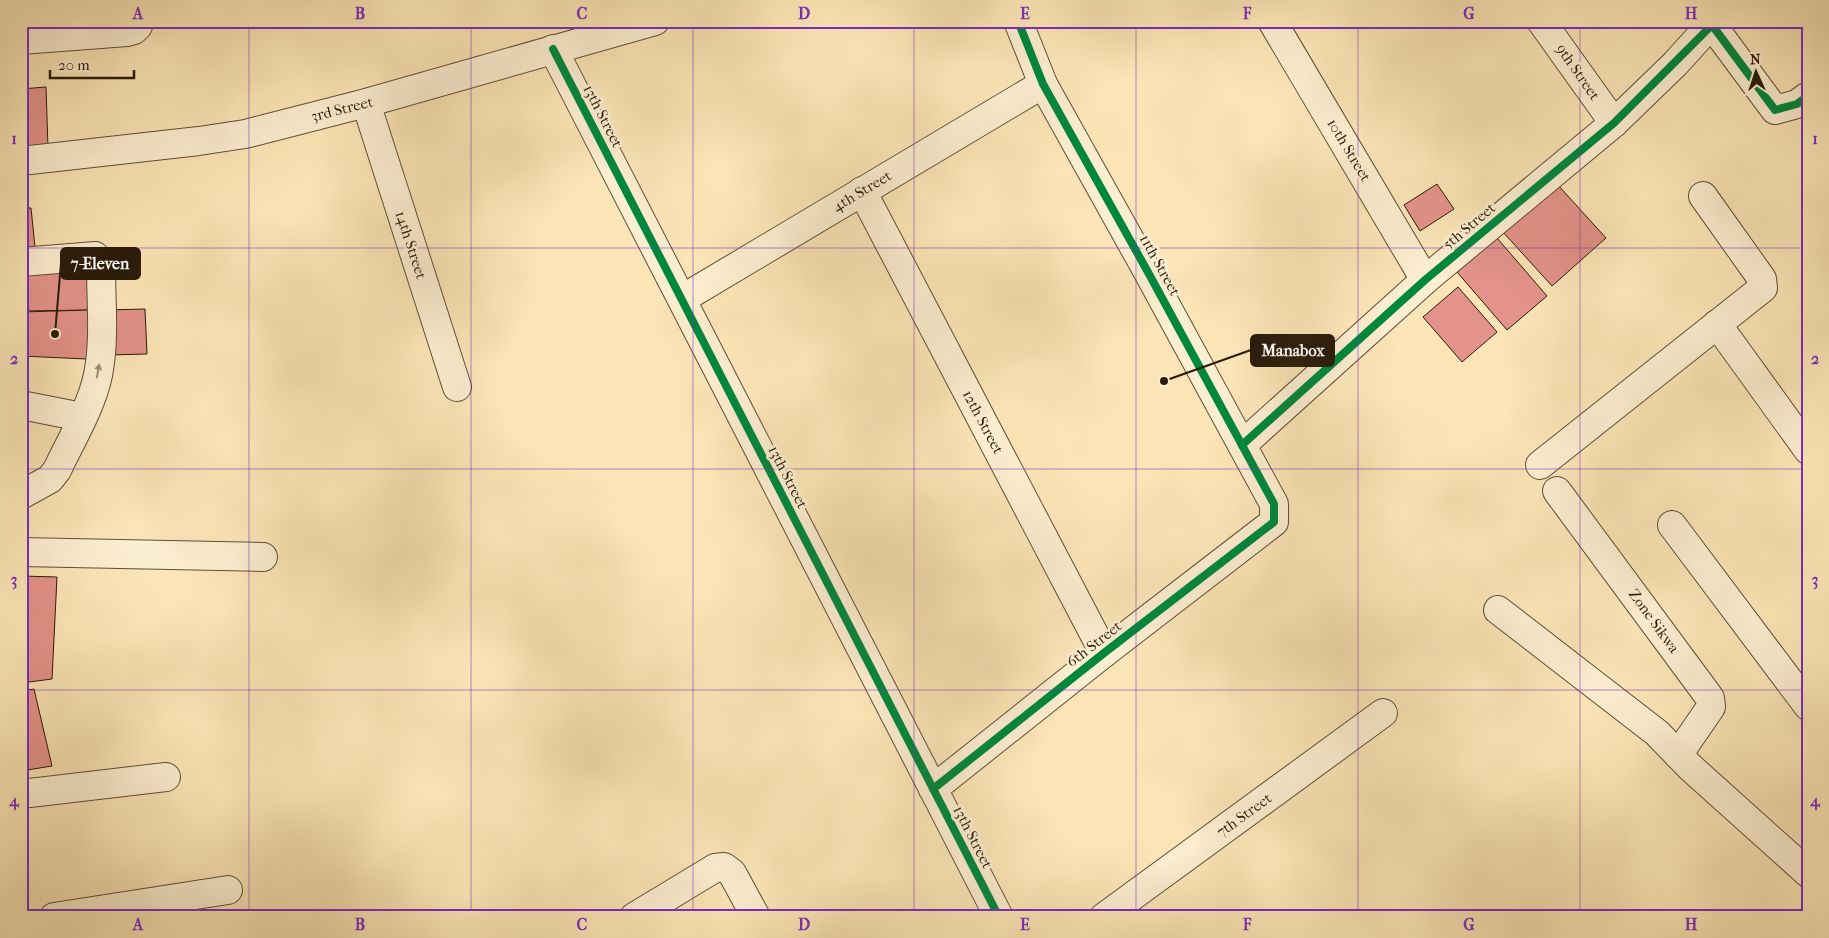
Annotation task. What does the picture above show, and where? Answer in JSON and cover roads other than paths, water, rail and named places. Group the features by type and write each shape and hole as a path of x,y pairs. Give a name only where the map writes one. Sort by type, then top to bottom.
{"street":[{"path":"21,40 127,32 134,30 138,26 137,21"},
{"name":"3rd Street","path":"21,161 245,134 366,103 655,21"},
{"name":"11th Street","path":"1018,21 1043,84 1274,504 1274,522"},
{"name":"10th Street","path":"1272,21 1425,280"},
{"name":"9th Street","path":"1541,21 1614,123"},
{"path":"1713,23 1775,110 1797,104 1808,96"},
{"name":"5th Street","path":"1242,445 1425,280 1614,123 1713,23"},
{"name":"13th Street","path":"553,49 999,917"},
{"name":"4th Street","path":"682,299 1043,84"},
{"name":"14th Street","path":"366,103 457,388"},
{"name":"12th Street","path":"862,191 1104,653"},
{"path":"1540,465 1763,288 1764,283 1704,196"},
{"path":"21,262 95,256 99,260 101,267 101,352 98,376 82,417 50,480 21,495"},
{"path":"1717,324 1808,450"},
{"path":"21,405 82,417"},
{"name":"Zone Sikwa","path":"1557,491 1710,698 1711,707 1678,755"},
{"name":"6th Street","path":"933,789 1104,653 1274,522"},
{"path":"1672,525 1808,706"},
{"path":"21,552 263,557"},
{"path":"1498,610 1657,733 1690,767 1808,874"},
{"name":"7th Street","path":"1104,917 1383,714"},
{"path":"21,794 166,777"},
{"path":"634,917 716,868 724,867 732,872 756,917"},
{"path":"54,917 228,890"}],"place":[{"name":"7-Eleven","path":"55,334"},
{"name":"Manabox","path":"1164,381"}]}
